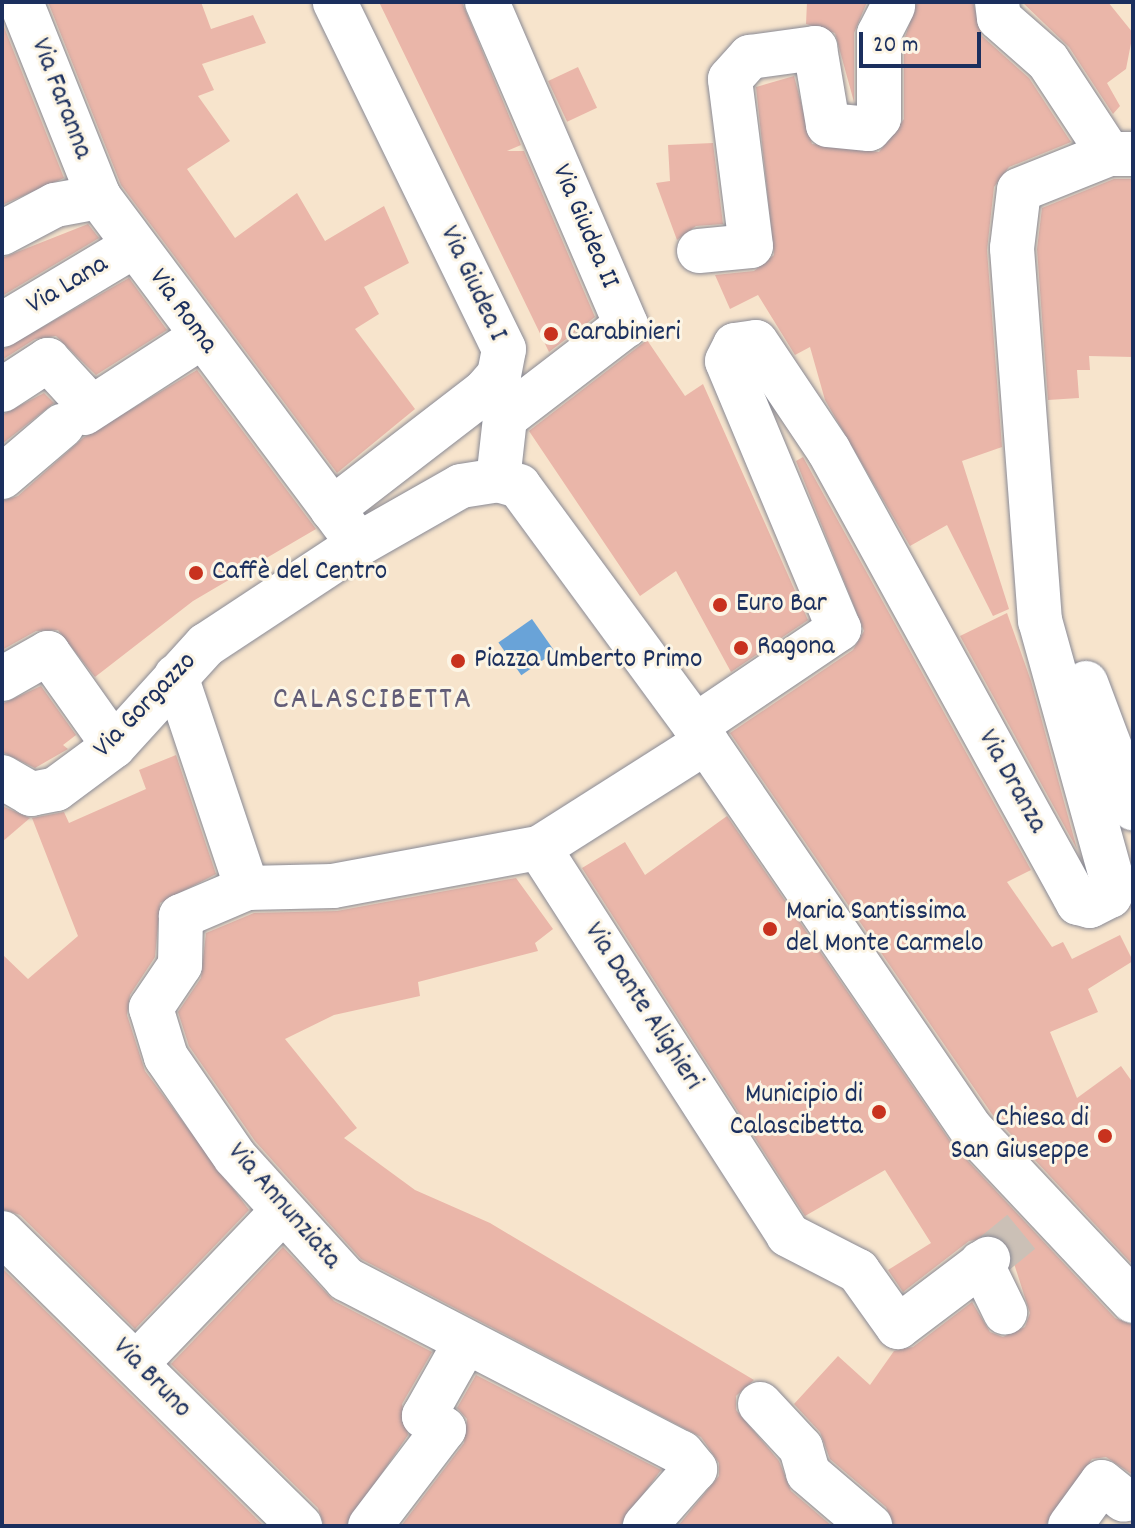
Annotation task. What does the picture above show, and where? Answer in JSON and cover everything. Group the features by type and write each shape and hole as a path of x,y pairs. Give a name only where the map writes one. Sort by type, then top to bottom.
{"street":[{"name":"Via Faranna","path":"21,2 99,197"},
{"name":"Via Giudea I","path":"332,509 485,391 499,375 504,349 335,2"},
{"name":"Via Giudea II","path":"487,2 626,325 505,418 498,480"},
{"path":"997,2 999,18 1048,61 1121,154"},
{"path":"699,251 751,246 730,79 750,57 815,48 828,125 869,129 879,118 879,34 893,6"},
{"name":"Via Dranza","path":"700,734 839,629 727,361 745,341 766,351 829,451 1078,903 1090,906 1104,902 1114,887 1039,609 1012,248 1019,190 1121,154"},
{"path":"2,233 55,205 99,197"},
{"name":"Via Roma","path":"99,197 200,338 359,544"},
{"name":"Via Lana","path":"2,325 134,246"},
{"path":"2,477 79,415 200,338"},
{"path":"2,390 48,360 79,415"},
{"path":"498,480 537,502 972,1130 1009,1242 1005,1312"},
{"name":"Via Gorgazzo","path":"2,777 31,794 56,789 114,746 206,645 359,544 461,486 498,480"},
{"path":"1039,609 1061,606 1133,808"},
{"path":"2,679 48,653 114,746"},
{"path":"176,676 239,891 333,886 481,858 542,853 700,734"},
{"name":"Via Dante Alighieri","path":"542,853 788,1235 858,1271 898,1327 1009,1242"},
{"name":"Via Annunziata","path":"239,891 181,916 180,965 151,1008 166,1057 281,1213 346,1279 464,1345 682,1453 695,1469 645,1526"},
{"path":"136,1364 281,1213"},
{"name":"Via Bruno","path":"2,1233 300,1526"},
{"path":"1009,1242 1125,1282"},
{"path":"370,1526 444,1429 424,1416 464,1345"},
{"path":"760,1404 801,1448 808,1473 870,1526"},
{"path":"1070,1526 1102,1482 1124,1500"}],"water":[{"path":"532,619 555,652 521,675 498,643"}],"building":[{"path":"48,2 201,2 211,29 253,15 266,43 202,64 214,90 198,96 230,141 187,169 235,238 297,193 325,241 384,206 409,263 364,287 379,314 355,329 415,409 337,473 121,185"},
{"path":"379,2 462,2 521,145 507,151 524,151 595,317 549,352"},
{"path":"807,2 867,2 854,33 854,102 835,33 806,24"},
{"path":"917,2 973,2 982,36 1029,78 1071,142 1009,167 994,187 987,250 1002,447 962,461 1009,609 993,616 947,525 910,546 825,400 810,347 795,355 758,295 730,309 715,275 754,271 774,255 756,87 794,76 812,144 879,152 904,119 904,40"},
{"path":"1022,2 1108,2 1133,33 1126,69 1107,83 1120,106 1113,114 1069,47"},
{"path":"2,22 64,178 2,205"},
{"path":"578,67 597,108 567,122 548,81"},
{"path":"713,143 723,224 696,226 677,240 656,183 670,181 668,145"},
{"path":"1114,179 1133,179 1133,357 1089,356 1090,370 1077,370 1079,398 1048,400 1037,249 1042,208"},
{"path":"88,224 99,238 2,296 2,258"},
{"path":"129,278 167,330 96,375 56,336 35,339 2,360 2,350"},
{"path":"647,340 685,396 703,384 808,620 731,672 676,571 640,596 529,431"},
{"path":"197,370 316,529 193,601 95,677 58,630 36,631 2,650 2,501 18,496 83,438"},
{"path":"44,393 54,403 2,444 2,415"},
{"path":"803,457 1031,870 1007,882 1052,947 1063,942 1072,959 1120,935 1133,961 1088,989 1098,1012 1050,1032 1077,1098 1121,1066 1133,1083 1133,1265 992,1114 730,733 853,650 864,631 796,461"},
{"path":"1007,613 1031,681 1077,849 960,636"},
{"path":"41,686 76,735 63,745 68,749 35,768 2,752 2,704"},
{"path":"176,755 216,874 160,903 155,957 130,995 127,1015 145,1071 249,1210 135,1329 20,1215 2,1209 2,954 28,979 78,936 32,818 64,812 69,823 146,789 139,770"},
{"path":"2,806 30,818 2,842"},
{"path":"727,816 952,1144 1115,1318 1133,1325 1133,1475 1106,1457 1092,1459 1045,1526 894,1526 886,1507 830,1459 820,1432 794,1404 838,1356 870,1385 894,1351 913,1347 972,1302 990,1332 1003,1337 1025,1327 1030,1313 1008,1245 997,1236 969,1241 903,1292 888,1270 931,1243 885,1170 805,1216 582,868 625,842 645,875"},
{"path":"516,878 553,929 535,943 538,951 418,982 420,996 334,1015 285,1039 357,1128 344,1138 415,1190 490,1223 754,1380 736,1396 736,1410 779,1461 791,1491 832,1526 678,1526 719,1476 719,1463 701,1437 361,1259 255,1141 189,1046 178,1012 201,978 206,933 254,913 337,911"},
{"path":"283,1247 334,1301 432,1352 402,1404 408,1435 346,1526 324,1526 318,1508 171,1364"},
{"path":"2,1268 264,1526 2,1526"},
{"path":"476,1375 661,1470 620,1526 401,1526 464,1443 467,1419 457,1408"}],"tunnel":[{"path":"988,1259 1021,1232"}],"place":[{"name":"Carabinieri","path":"551,334"},
{"name":"Caffè del Centro","path":"196,573"},
{"name":"Euro Bar","path":"720,605"},
{"name":"Ragona","path":"741,648"},
{"name":"Piazza Umberto Primo","path":"458,661"},
{"name":"Maria Santissima del Monte Carmelo","path":"770,929"},
{"name":"Municipio di Calascibetta","path":"879,1112"},
{"name":"Chiesa di San Giuseppe","path":"1105,1136"}],"district":[{"name":"CALASCIBETTA","path":"373,701"}]}
